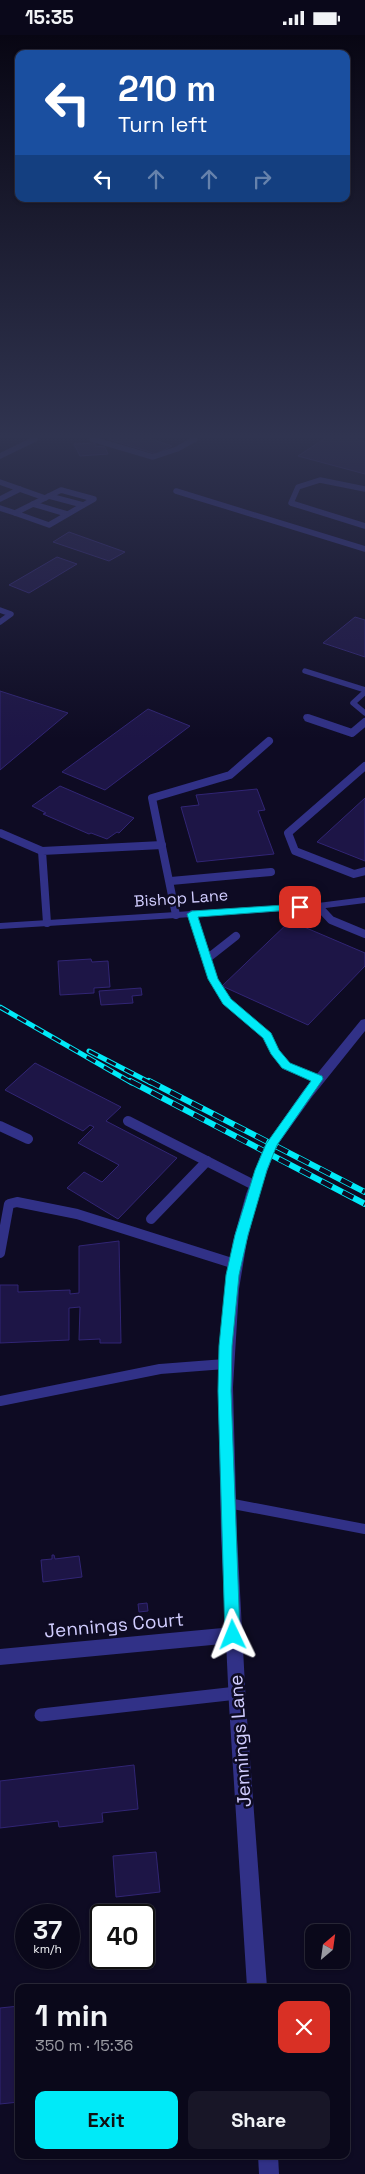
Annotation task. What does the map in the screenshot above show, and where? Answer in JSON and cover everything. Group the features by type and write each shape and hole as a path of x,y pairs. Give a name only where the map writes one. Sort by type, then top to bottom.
{"street":[{"name":"Bishop Lane","path":"0,926 192,914 365,900"},
{"name":"Jennings Lane","path":"257,1984 233,1635 228,1503 225,1364 235,1264 256,1187 272,1144 318,1079 365,1023"},
{"name":"Jennings Court","path":"0,1657 233,1635"},
{"path":"268,2159 269,2174"}],"lane":[{"path":"332,539 365,549"},
{"path":"0,610 11,614 0,622"},
{"path":"305,671 365,691 353,703 365,713"},
{"path":"306,717 352,733 365,722"},
{"path":"176,915 171,881 152,798 230,775 269,741"},
{"path":"365,767 288,833 295,851 354,874 365,871"},
{"path":"0,833 42,851 162,845"},
{"path":"42,851 47,923"},
{"path":"171,881 271,871"},
{"path":"318,905 331,920 365,934"},
{"path":"192,914 208,958 213,979 227,1002 267,1036 275,1052 286,1066 318,1079"},
{"path":"208,958 236,936"},
{"path":"128,1121 256,1187"},
{"path":"0,1126 28,1139"},
{"path":"151,1219 207,1161"},
{"path":"0,1253 9,1204 17,1202 77,1214 235,1264"},
{"path":"0,1401 160,1369 225,1364"},
{"path":"228,1503 365,1529"},
{"path":"41,1715 237,1693"}],"building":[{"path":"58,539 88,539 125,552 109,561 53,542"},
{"path":"57,557 77,564 29,593 9,585"},
{"path":"355,617 365,620 365,657 323,643"},
{"path":"0,691 68,713 0,770"},
{"path":"148,709 190,726 105,790 62,772"},
{"path":"60,786 134,818 119,833 117,832 107,839 89,834 43,814 46,813 32,806"},
{"path":"257,789 265,810 258,811 274,854 197,862 181,807 199,805 196,795"},
{"path":"365,798 365,861 317,842"},
{"path":"290,921 365,953 365,966 308,1025 222,986"},
{"path":"91,959 92,962 108,961 110,987 94,988 94,993 60,995 58,961"},
{"path":"141,988 142,995 132,996 133,1003 101,1005 99,991"},
{"path":"35,1063 121,1107 106,1121 177,1158 118,1219 67,1188 84,1172 102,1182 119,1165 78,1143 94,1127 90,1125 83,1131 5,1090"},
{"path":"119,1241 121,1343 100,1343 100,1339 79,1340 80,1307 69,1308 69,1340 0,1343 0,1285 18,1285 18,1292 70,1290 70,1294 79,1293 79,1246"},
{"path":"52,1555 54,1555 55,1559 79,1556 82,1577 43,1582 41,1560 52,1559"},
{"path":"147,1603 148,1611 139,1612 138,1604"},
{"path":"134,1765 138,1809 102,1813 103,1822 59,1827 58,1821 0,1828 0,1781"},
{"path":"156,1852 160,1892 116,1897 113,1856"},
{"path":"15,2006 15,2102 0,2104 0,2008"}],"railway":[{"path":"0,1007 132,1083"},
{"path":"89,1051 151,1083"},
{"path":"130,1081 365,1204"},
{"path":"149,1081 365,1192"}],"route":[{"path":"233,1635 225,1391 225,1346 233,1275 241,1235 261,1170 272,1144 318,1079 286,1066 275,1052 267,1036 227,1002 213,979 208,958 192,914 300,907"}]}
